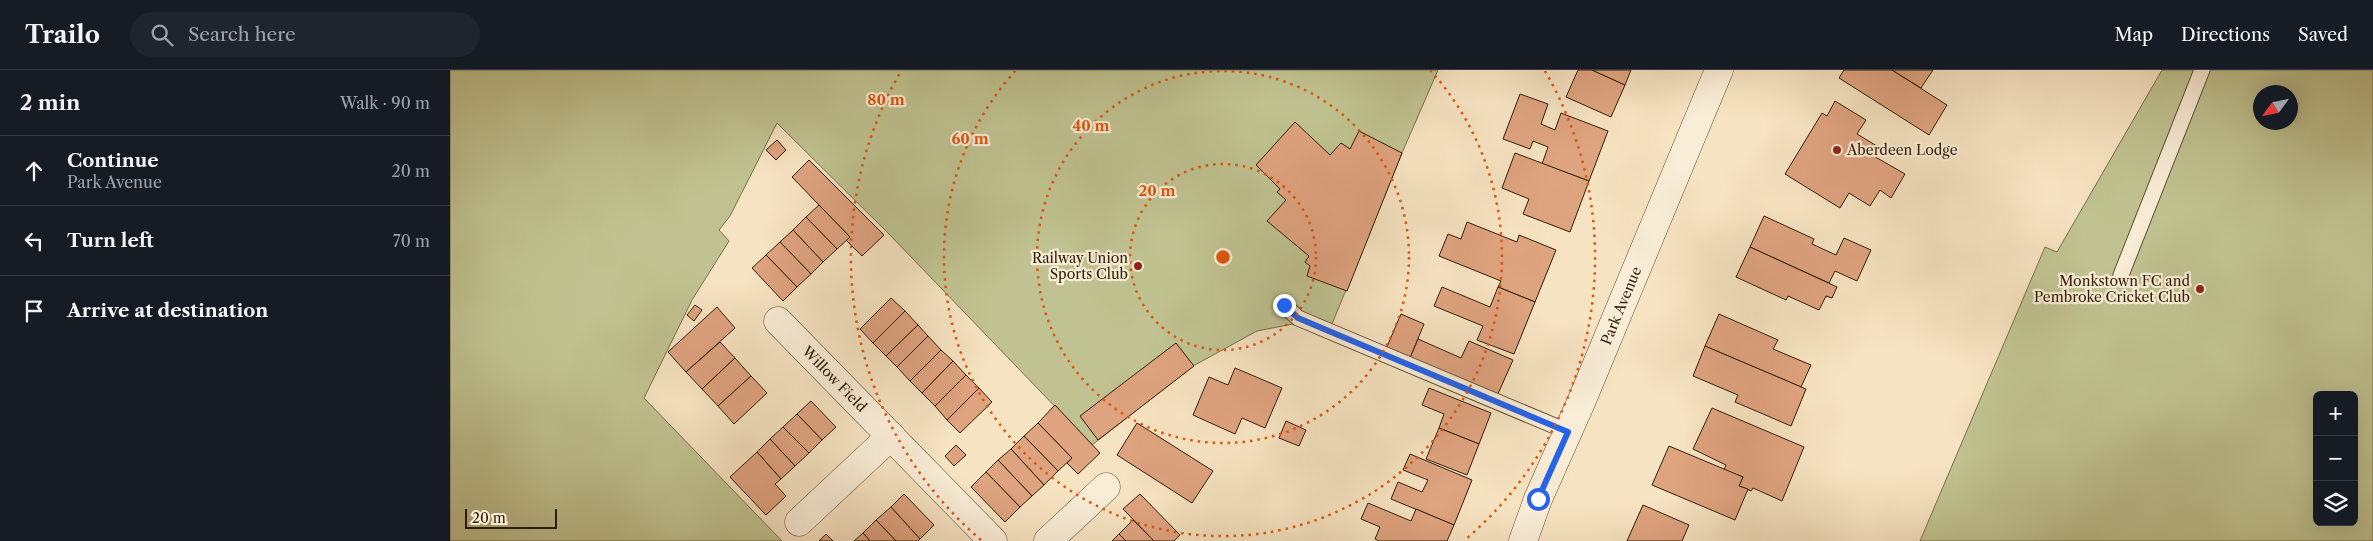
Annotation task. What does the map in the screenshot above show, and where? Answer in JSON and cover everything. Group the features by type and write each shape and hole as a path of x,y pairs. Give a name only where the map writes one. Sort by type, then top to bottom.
{"street":[{"name":"Park Avenue","path":"1523,541 1538,499 1568,432 1719,70"},
{"name":"Willow Field","path":"778,321 993,541"},
{"path":"799,522 891,436"},
{"path":"1048,541 1106,487"}],"lane":[{"path":"2121,275 2202,70"},
{"path":"1284,305 1298,318 1568,432"}],"green space":[{"name":"Railway Union Sports Club","path":"450,70 1438,70 1332,324 1298,318 1293,324 1257,331 1193,366 1092,445 888,233 777,123 730,216 719,230 729,241 692,300 644,398 782,541 450,541"},
{"name":"Monkstown FC and Pembroke Cricket Club","path":"2162,70 2373,70 2373,541 1920,541 2045,247 2057,252"}],"building":[{"path":"1578,70 1592,70 1625,85 1611,117 1566,97"},
{"path":"1592,70 1631,70 1625,85"},
{"path":"1844,70 1892,70 1947,105 1929,135 1839,78"},
{"path":"1892,70 1933,70 1921,88"},
{"path":"1520,94 1548,104 1541,124 1555,130 1561,113 1608,131 1589,181 1542,164 1548,147 1533,141 1530,149 1503,139"},
{"name":"Aberdeen Lodge","path":"1835,101 1866,120 1857,134 1877,146 1872,155 1905,174 1891,198 1880,190 1870,206 1849,193 1840,208 1785,174 1822,113 1827,116"},
{"path":"1295,122 1330,155 1341,143 1350,149 1359,131 1402,153 1347,291 1307,276 1310,266 1305,262 1309,256 1267,221 1286,200 1277,192 1280,189 1256,165"},
{"path":"777,140 786,150 776,160 766,150"},
{"path":"1515,153 1589,181 1570,232 1523,214 1529,199 1502,188"},
{"path":"809,160 884,235 862,256 846,240 850,237 792,177"},
{"path":"819,205 850,237 837,249 806,217"},
{"path":"1764,216 1814,239 1812,244 1836,255 1844,238 1871,250 1857,281 1835,271 1829,283 1750,247"},
{"path":"806,217 837,249 823,262 793,230"},
{"path":"1467,222 1517,242 1519,235 1556,250 1535,302 1498,287 1501,281 1439,256 1448,234 1461,239"},
{"path":"793,230 823,262 811,274 780,242"},
{"path":"780,242 811,274 797,287 766,255"},
{"path":"1750,247 1837,287 1832,298 1826,296 1819,310 1788,296 1786,300 1736,277"},
{"path":"766,255 797,287 783,301 752,268"},
{"path":"1442,287 1490,307 1498,287 1535,302 1514,354 1477,340 1483,326 1434,306"},
{"path":"891,298 905,311 873,343 860,329"},
{"path":"695,305 702,310 694,321 687,315"},
{"path":"717,307 735,328 686,372 668,352"},
{"path":"905,311 918,325 886,356 873,343"},
{"path":"1401,314 1424,324 1410,358 1386,349"},
{"path":"1719,314 1778,340 1773,349 1811,365 1801,387 1705,346"},
{"path":"918,325 928,336 897,367 886,356"},
{"path":"928,336 941,350 910,381 897,367"},
{"path":"1418,339 1461,358 1469,341 1513,360 1497,396 1410,358"},
{"path":"720,342 735,358 702,389 686,372"},
{"path":"1176,343 1194,366 1098,440 1080,416"},
{"path":"1705,346 1806,389 1791,426 1735,402 1738,395 1693,376"},
{"path":"941,350 953,361 922,393 910,381"},
{"path":"735,358 751,376 718,406 702,389"},
{"path":"953,361 966,375 935,406 922,393"},
{"path":"1235,368 1282,388 1265,428 1242,418 1235,434 1193,415 1209,377 1228,385"},
{"path":"966,375 979,388 947,420 935,406"},
{"path":"751,376 767,393 734,424 718,406"},
{"path":"979,388 992,402 960,433 947,420"},
{"path":"1429,388 1491,413 1479,444 1439,428 1444,414 1422,405"},
{"path":"811,401 836,427 822,440 797,414"},
{"path":"1055,405 1100,453 1078,474 1067,463 1072,458 1038,423"},
{"path":"1712,408 1804,447 1782,501 1753,488 1751,491 1739,486 1743,477 1724,470 1726,465 1693,449"},
{"path":"797,414 822,440 809,453 783,427"},
{"path":"1286,421 1306,430 1299,446 1279,438"},
{"path":"1038,423 1072,458 1058,471 1024,436"},
{"path":"1137,423 1213,471 1192,503 1117,455"},
{"path":"783,427 809,453 795,466 770,439"},
{"path":"1439,428 1479,444 1467,475 1426,459"},
{"path":"1024,436 1058,471 1044,485 1011,449"},
{"path":"770,439 795,466 781,479 757,452"},
{"path":"956,445 966,455 954,466 945,456"},
{"path":"1669,446 1743,477 1739,486 1748,489 1735,520 1652,485"},
{"path":"1011,449 1044,485 1032,496 998,460"},
{"path":"757,452 781,479 775,484 786,496 766,515 730,477"},
{"path":"1410,454 1472,480 1454,525 1391,499 1398,482 1422,492 1428,480 1403,470"},
{"path":"998,460 1032,496 1020,507 986,472"},
{"path":"986,472 1020,507 1005,522 971,487"},
{"path":"904,494 934,525 920,539 891,507"},
{"path":"1140,494 1180,535 1174,541 1154,541 1123,509"},
{"path":"1368,503 1411,521 1416,509 1454,525 1447,541 1379,541 1375,539 1380,527 1361,519"},
{"path":"1643,505 1689,525 1682,541 1627,541"},
{"path":"891,507 920,539 918,541 896,541 876,520"},
{"path":"876,520 896,541 870,541 863,533"},
{"path":"1133,520 1154,541 1126,541 1119,534"},
{"path":"863,533 870,541 854,541"},
{"path":"826,534 833,541 819,541"},
{"path":"1119,534 1126,541 1112,541"}],"place":[{"name":"Aberdeen Lodge","path":"1837,150"},
{"name":"Railway Union Sports Club","path":"1138,266"},
{"name":"Monkstown FC and Pembroke Cricket Club","path":"2200,289"}],"route":[{"path":"1284,305 1298,318 1568,432 1538,499"}]}
